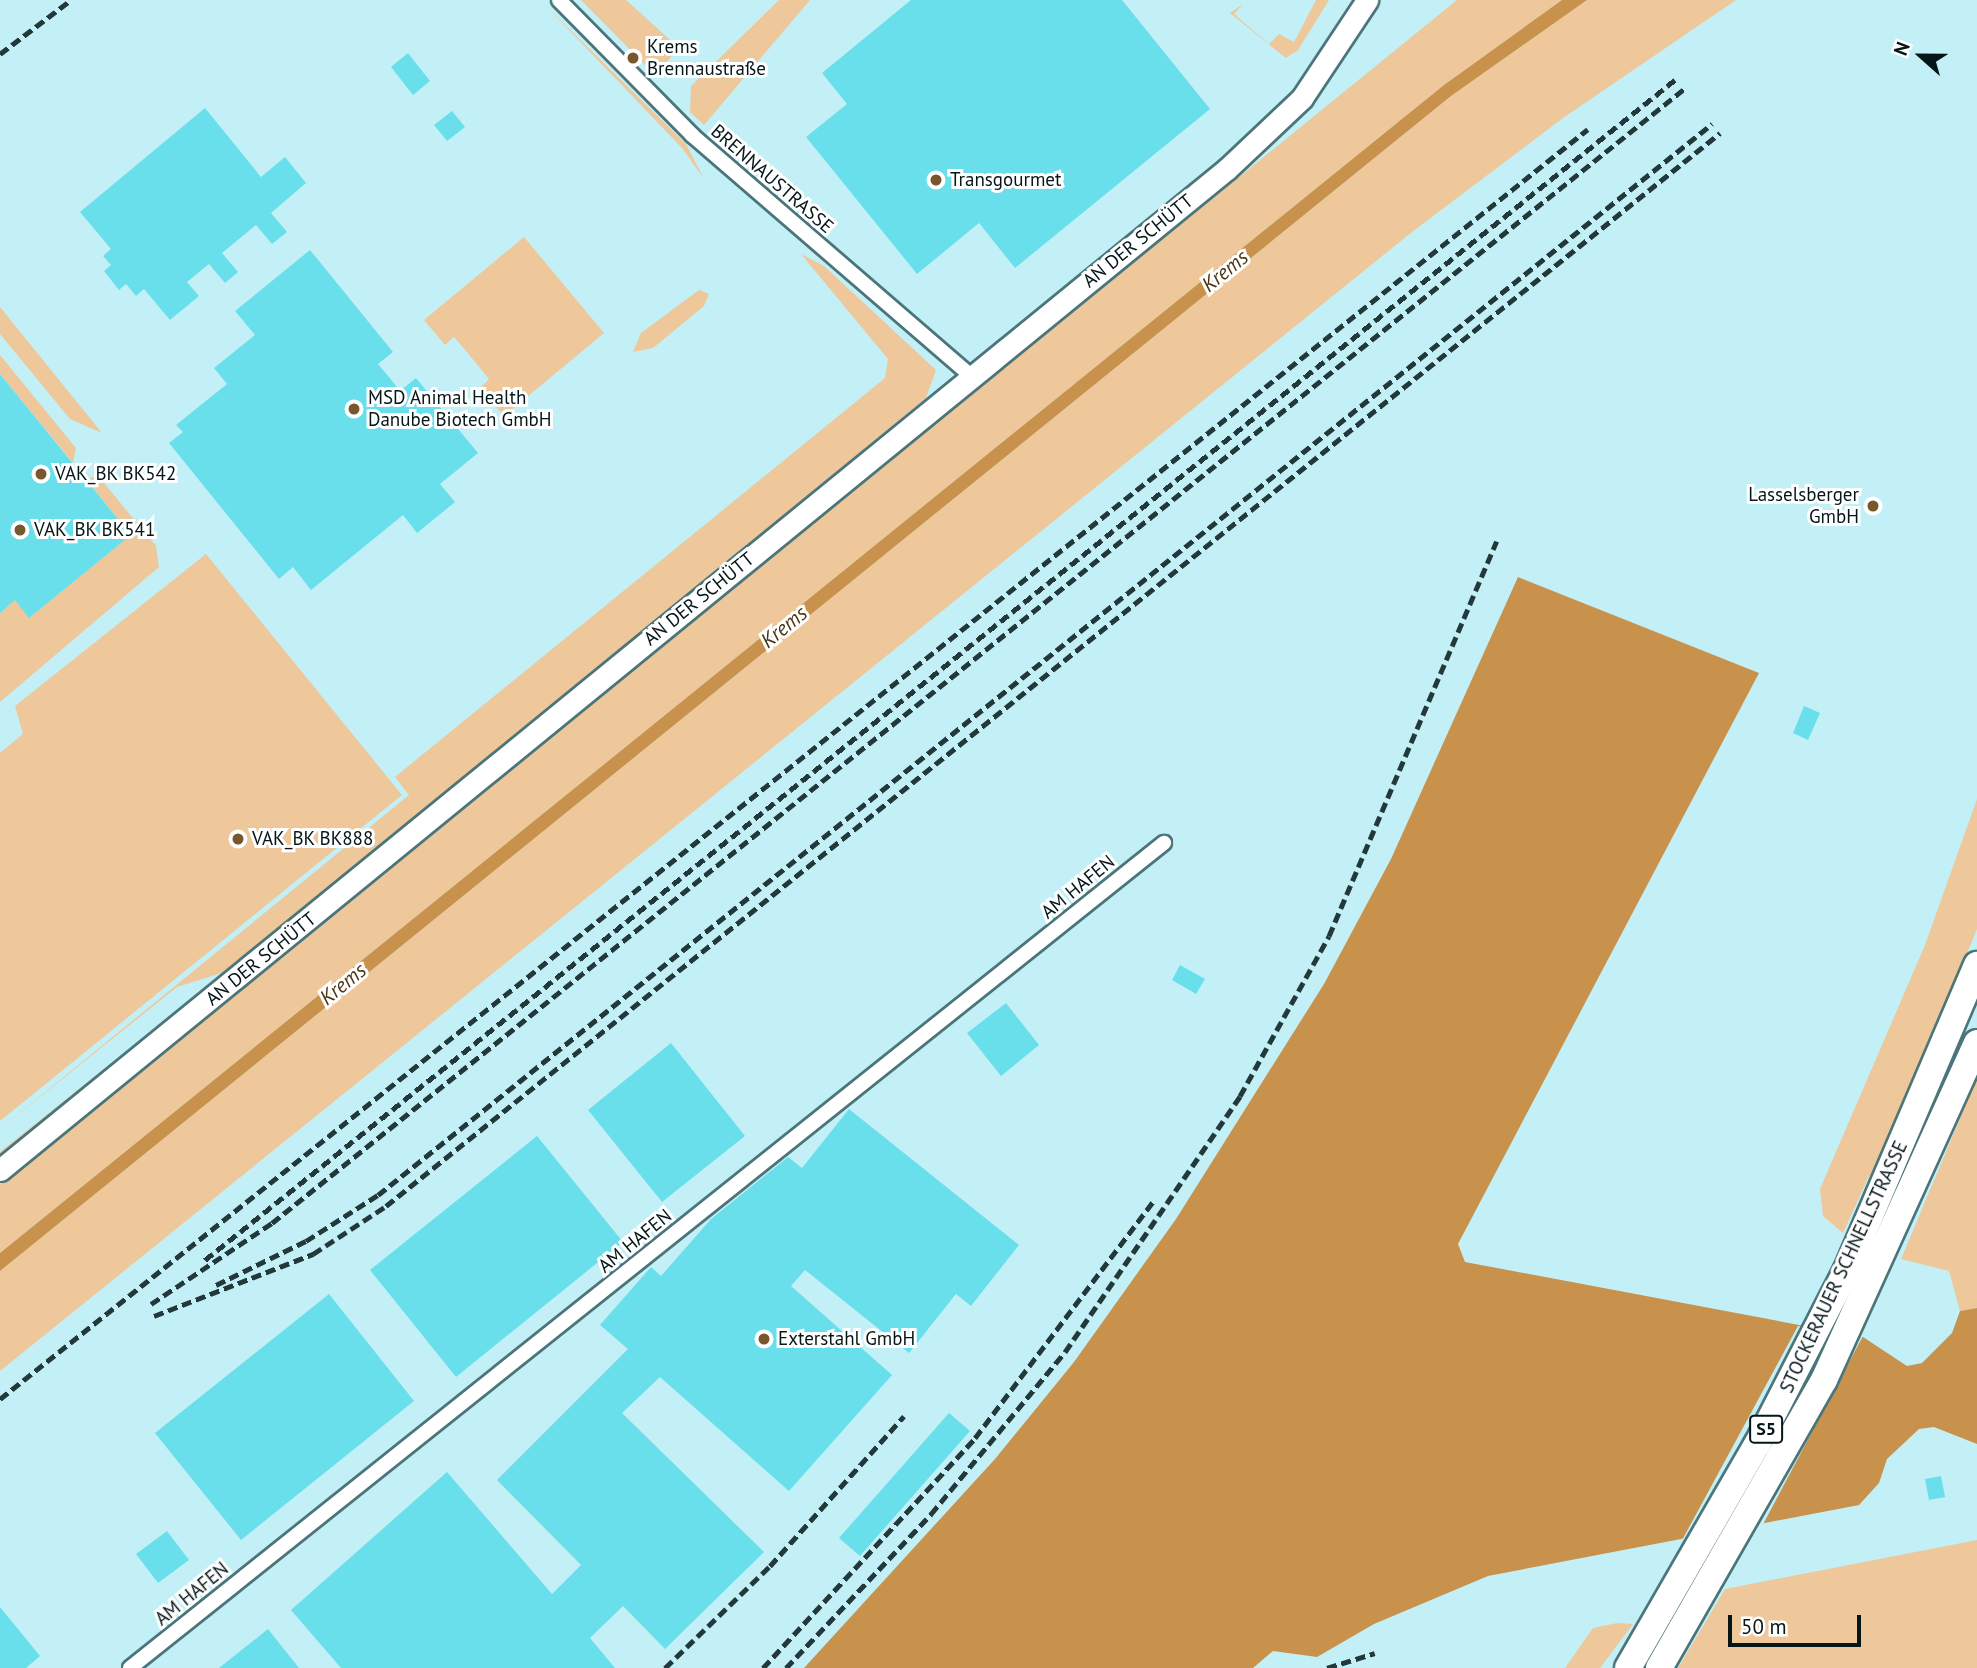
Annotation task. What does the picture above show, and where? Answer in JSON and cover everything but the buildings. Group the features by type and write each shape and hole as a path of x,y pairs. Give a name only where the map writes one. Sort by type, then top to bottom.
{"highway":[{"name":"STOCKERAUER SCHNELLSTRASSE","path":"1629,1667 1757,1446 1887,1183 1977,965"},
{"name":"STOCKERAUER SCHNELLSTRASSE","path":"1659,1668 1799,1426 1913,1194 1977,1043"}],"street":[{"name":"BRENNAUSTRASSE","path":"559,0 692,135 971,376"},
{"name":"AN DER SCHÜTT","path":"0,1170 1253,146 1320,76 1367,0"},
{"name":"AM HAFEN","path":"131,1668 1164,843"}],"shaded area":[{"path":"581,0 626,0 679,48 655,75"},
{"path":"779,0 810,0 704,125 690,112 691,86"},
{"path":"1316,0 1329,0 1298,50 1286,58 1230,13 1243,4 1234,14 1269,44 1279,34 1294,42"},
{"path":"1457,0 1562,0 1444,85 0,1253 0,1184"},
{"path":"1587,0 1736,0 1563,118 1412,232 0,1371 0,1271 1451,96"},
{"path":"549,9 686,144 704,179 682,148"},
{"path":"524,237 604,333 504,416 480,388 489,379 466,351 454,337 445,345 424,320"},
{"path":"801,254 824,266 936,370 926,398 231,970 177,987 0,1129 409,795 395,777 885,378 888,359"},
{"path":"699,290 709,294 704,306 653,348 633,352 641,333"},
{"path":"0,307 102,433 70,419 0,334"},
{"path":"0,355 76,448 73,463 0,374"},
{"path":"99,477 156,546 159,567 0,702 0,613 15,600 30,617 131,535 85,478"},
{"path":"206,554 402,795 0,1121 0,753 23,734 15,706"},
{"path":"1977,799 1977,929 1875,1178 1869,1176 1843,1233 1823,1216 1820,1189 1925,945"},
{"path":"158,1026 157,1029 0,1156 0,1152"},
{"path":"1977,1078 1977,1308 1960,1311 1949,1271 1901,1259"},
{"path":"1977,1540 1977,1668 1678,1668 1725,1589"},
{"path":"1617,1623 1633,1624 1600,1668 1565,1668 1593,1628"}],"water":[{"name":"Krems","path":"1562,0 1587,0 1451,96 0,1271 0,1253 1444,85"},
{"path":"1518,577 1759,673 1458,1244 1465,1262 1863,1337 1907,1366 1922,1363 1952,1333 1960,1311 1977,1308 1977,1444 1934,1427 1919,1429 1887,1459 1879,1483 1859,1505 1488,1576 1374,1624 1317,1657 1273,1651 1253,1668 804,1668 995,1459 1074,1362 1176,1219 1324,984 1391,859"}],"pier":[{"path":"1798,1326 1864,1334 1760,1530 1680,1544"}],"railway":[{"path":"0,54 71,0"},
{"path":"205,1260 1677,78"},
{"path":"151,1304 272,1223 1685,88"},
{"path":"216,1285 306,1241 378,1195 1712,124"},
{"path":"0,1399 1588,129"},
{"path":"154,1316 313,1254 386,1206 1720,133"},
{"path":"786,1668 931,1514 1065,1352 1240,1096 1329,936 1497,541"},
{"path":"763,1668 975,1438 1153,1202"},
{"path":"665,1668 770,1566 904,1416"},
{"path":"1327,1668 1375,1653"}],"place":[{"name":"Krems Brennaustraße","path":"633,58"},
{"name":"Transgourmet","path":"936,180"},
{"name":"MSD Animal Health Danube Biotech GmbH","path":"354,409"},
{"name":"VAK_BK BK542","path":"41,474"},
{"name":"Lasselsberger GmbH","path":"1873,506"},
{"name":"VAK_BK BK541","path":"20,530"},
{"name":"VAK_BK BK888","path":"238,839"},
{"name":"Exterstahl GmbH","path":"764,1339"}]}
